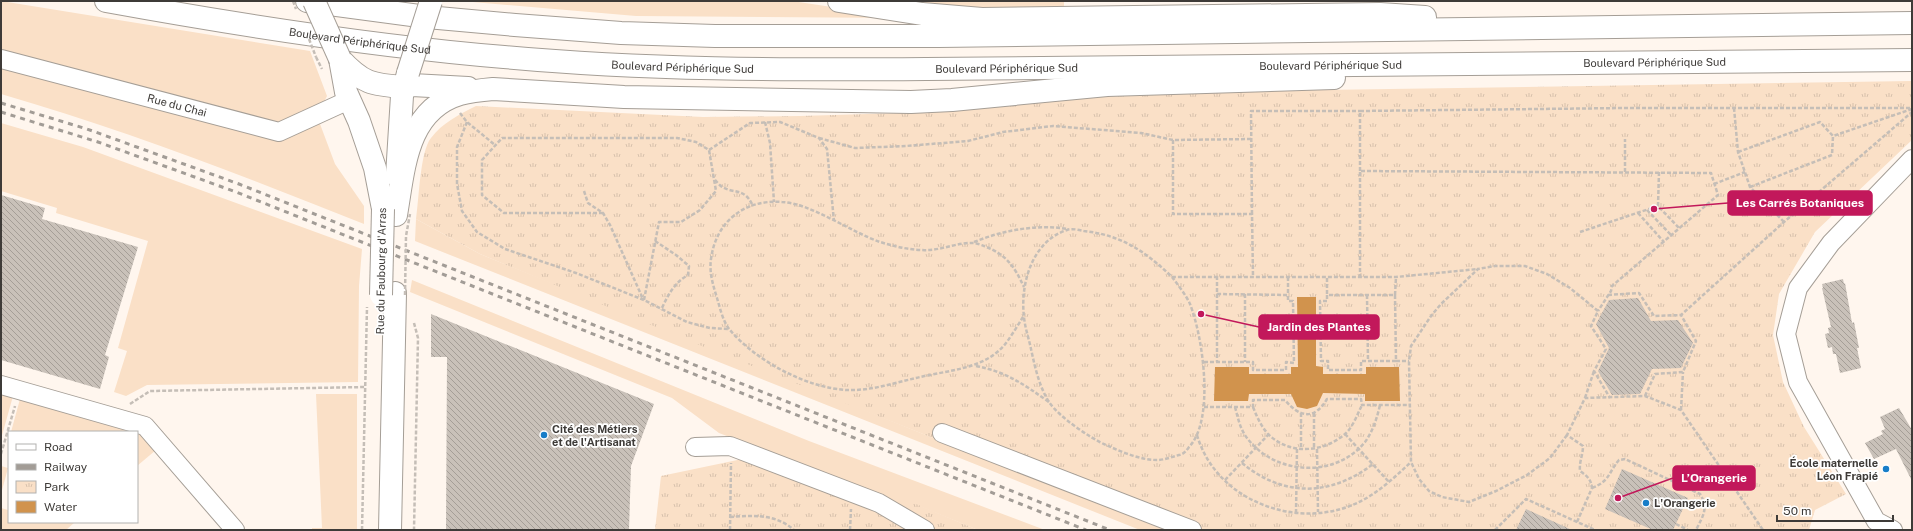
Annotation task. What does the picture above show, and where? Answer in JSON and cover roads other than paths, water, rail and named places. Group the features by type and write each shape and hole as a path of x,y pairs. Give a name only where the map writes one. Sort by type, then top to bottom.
{"main road":[{"name":"Boulevard Périphérique Sud","path":"106,1 234,23 376,43 505,57 643,66 770,70 843,70 1322,64 1491,65 1912,60"},
{"path":"307,1 427,17 671,35 932,36 1912,23"},
{"name":"Rue du Faubourg d'Arras","path":"314,1 340,59 349,100 359,121 375,168 396,213"},
{"name":"Rue du Faubourg d'Arras","path":"375,530 391,297 400,114 406,80 431,1"},
{"path":"839,1 922,14 982,19 1388,14 1412,15 1493,28"},
{"path":"340,59 355,74 366,81 406,80 412,85 683,99 924,101 1107,85 1306,80 1491,65"},
{"path":"396,213 410,144 420,122 435,107 453,97 469,92 493,89"},
{"name":"Rue du Faubourg d'Arras","path":"390,530 391,297"}],"street":[{"name":"Rue du Chai","path":"1,59 279,132 349,100"},
{"path":"1893,530 1876,521 1798,382 1786,334 1798,288 1831,243 1912,159"},
{"path":"1,385 145,426 235,530"},
{"path":"942,433 1192,530"},
{"path":"695,447 730,446 878,503 925,530"}],"water":[{"path":"1297,297 1316,297 1316,366 1323,367 1323,374 1366,374 1366,367 1399,367 1400,401 1365,401 1365,394 1323,393 1317,406 1307,409 1297,407 1291,394 1249,394 1248,401 1214,401 1215,367 1249,367 1249,374 1291,374 1291,367 1298,367"}],"railway":[{"path":"1,103 87,129 239,184 1110,530"},
{"path":"1,112 98,142 236,192 1086,530"}],"place":[{"name":"Les Carrés Botaniques","path":"1654,209"},
{"name":"Jardin des Plantes","path":"1201,314"},
{"name":"Cité des Métiers et de l'Artisanat","path":"544,435"},
{"name":"École maternelle Léon Frapié","path":"1886,469"},
{"name":"L’Orangerie","path":"1618,498"},
{"name":"L'Orangerie","path":"1646,503"}]}
